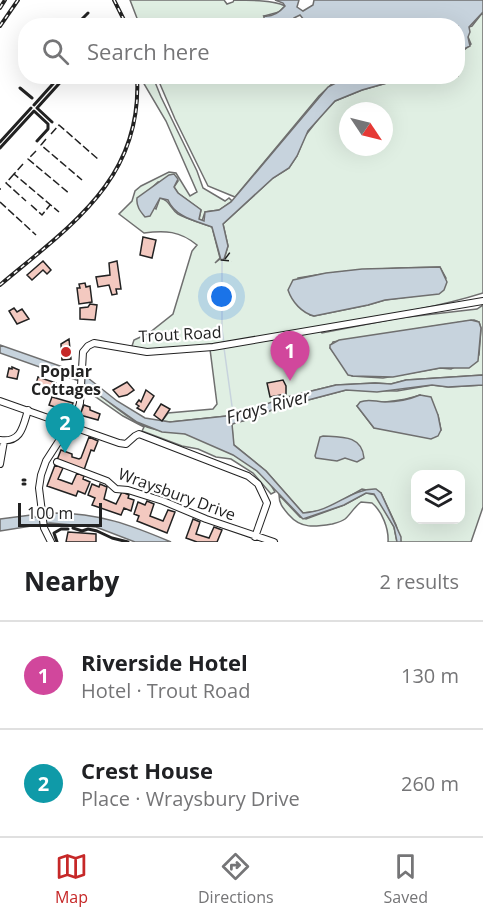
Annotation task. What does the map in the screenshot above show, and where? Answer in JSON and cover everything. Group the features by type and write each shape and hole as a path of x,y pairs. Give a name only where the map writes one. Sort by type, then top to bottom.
{"street":[{"name":"Trout Road","path":"51,542 44,528 39,484 42,468 71,425 80,403 84,351 94,343 147,352 216,347 483,301"},
{"path":"0,401 71,425"},
{"path":"0,464 2,440 12,440 19,436 28,410"},
{"name":"Wraysbury Drive","path":"71,425 123,444 129,443 139,434 251,477 258,484 267,503 255,537"},
{"name":"Wraysbury Drive","path":"57,462 107,482 116,489 128,490 163,501 255,537 274,542"}],"green space":[{"path":"130,0 224,0 227,4 234,0 254,0 285,6 279,12 264,16 267,18 137,18"},
{"path":"483,12 483,293 401,313 248,339 178,347 131,349 134,340 149,333 173,314 192,251 197,245 172,233 144,233 119,214 132,201 135,191 169,172 176,173 190,196 197,192 166,121 144,84 156,84 203,188 225,201 229,198 232,201 219,210 205,212 202,221 199,219 201,210 178,193 174,187 178,181 158,182 142,197 156,209 160,198 163,199 178,214 212,227 220,258 215,263 224,259 228,246 223,224 273,178 289,168 305,136 335,101 383,84 465,84 465,49 471,44 468,37 469,27","holes":["440,267 446,278 430,294 385,300 314,316 310,315 298,278 351,271"]},
{"path":"160,84 332,84 319,96 235,197 208,186"},
{"path":"483,305 483,375 406,380 391,384 336,385 295,395 237,415 162,421 168,413 213,409 217,404 210,349 320,330 322,333 399,318 477,309","holes":["474,320 479,322 481,328 479,355 451,369 440,368 383,378 352,376 330,348 333,342"]},
{"path":"86,385 123,413 147,427 183,433 235,455 259,472 275,492 271,494 253,473 231,459 216,457 142,431 144,427 123,416 86,390"},
{"path":"432,385 449,387 483,385 483,507 471,542 401,542 381,493 362,489 325,510 303,513 266,471 233,444 232,424 274,409 346,390 397,391","holes":["420,395 438,415 441,430 374,428 357,406"]},
{"path":"366,493 376,495 394,527 397,542 388,542 384,521 372,503 361,502 345,519 338,522 309,526 298,523 289,515 283,508 279,495 300,517 306,519 344,505"}],"water":[{"path":"275,0 299,0 297,7 303,11 313,5 314,0 483,0 483,12 469,27 470,46 465,48 465,18 302,18 300,15 294,18 264,18 264,16 280,11 285,6"},
{"path":"334,84 383,84 335,101 308,131 289,168 273,178 223,224 228,246 224,259 221,260 212,227 176,211 168,200 160,198 150,216 145,217 140,210 137,198 169,175 174,174 178,179 174,187 178,193 201,210 199,219 204,221 205,212 219,210 231,202 328,87"},
{"path":"440,267 447,282 444,290 439,294 385,300 314,316 298,306 288,290 293,280 326,273 362,269"},
{"path":"471,320 479,322 481,328 478,361 469,368 440,368 393,377 353,376 348,375 330,348 330,345 339,340"},
{"path":"0,345 80,373 79,381 0,353"},
{"name":"Frays River","path":"83,374 117,401 145,418 170,422 236,415 283,398 336,385 391,384 406,380 483,375 483,385 448,387 432,385 377,392 346,390 274,409 232,424 234,445 266,471 303,513 323,509 358,492 376,489 381,493 401,537 401,542 397,542 394,527 374,494 366,493 344,505 303,519 257,471 233,455 185,434 162,432 137,422 82,383"},
{"path":"420,395 431,397 438,415 441,430 438,436 431,439 374,428 357,406 363,401 394,402"},
{"path":"320,437 343,437 355,441 362,450 364,458 357,462 345,458 337,461 316,458"},
{"path":"54,513 86,515 114,521 171,542 135,542 96,527 50,523 0,531 0,519 31,515 43,518"}],"building":[{"path":"143,237 156,240 152,258 140,255"},
{"path":"43,261 51,270 47,274 43,270 32,280 27,275"},
{"path":"117,261 121,289 116,289 117,294 112,295 109,285 98,287 96,277 110,275 109,263"},
{"path":"85,283 86,287 90,286 92,302 79,304 77,288 80,288 79,284"},
{"path":"90,304 97,305 95,320 80,319 80,308 88,307"},
{"path":"14,308 17,312 22,309 29,319 17,324 9,311"},
{"name":"Poplar Cottages","path":"69,339 71,359 62,360 61,344"},
{"path":"291,343 292,360 287,361 283,358 280,345"},
{"path":"12,367 19,370 17,379 7,377 9,368 12,369"},
{"path":"38,377 56,383 53,392 36,384"},
{"path":"283,380 286,394 270,397 267,383"},
{"path":"127,382 134,390 119,397 113,390"},
{"path":"146,390 154,396 144,412 137,408 139,406 136,404 139,400 141,402"},
{"path":"52,397 73,403 70,412 49,405"},
{"path":"161,404 170,409 162,421 154,415"},
{"path":"84,405 100,414 98,420 80,415"},
{"path":"89,437 98,441 94,451 91,450 84,470 57,460 61,450 72,454 72,457 81,458"},
{"path":"55,465 63,468 58,479 72,484 77,473 84,476 83,479 90,482 85,494 78,491 76,496 47,486"},
{"path":"92,484 107,487 104,499 116,504 122,492 129,495 128,498 134,500 131,511 124,508 121,515 92,505 95,498 88,495"},
{"path":"147,501 154,504 150,516 163,521 168,510 175,512 167,533 137,521 139,516 134,514 138,502 145,505"},
{"path":"193,519 200,522 196,534 209,538 214,527 222,530 217,542 197,542 186,538"},
{"path":"68,532 96,534 96,542 66,542"}],"waterway":[{"path":"222,260 224,343"},
{"name":"Frays River","path":"224,348 232,406"}],"railway":[{"path":"0,8 5,0"},
{"path":"0,26 18,0"},
{"path":"114,0 123,18"},
{"path":"0,285 76,220 115,172 128,144 136,112 137,84"}],"fence":[{"path":"51,134 59,125 99,160"},
{"path":"46,139 41,145 82,180"},
{"path":"36,151 28,159 70,194"},
{"path":"23,164 14,174 59,212"},
{"path":"14,174 6,183 26,201"},
{"path":"0,202 36,235"},
{"path":"31,205 42,215 50,205"},
{"path":"225,259 231,251"},
{"path":"221,260 232,261"}],"wall":[{"path":"83,18 88,13"},
{"path":"34,105 53,84"},
{"path":"52,122 37,108 59,84"},
{"path":"20,88 32,98"},
{"path":"0,142 31,108"},
{"path":"0,148 34,111 48,124 48,129 37,141"},
{"path":"73,528 82,531 88,529 97,531 128,542"},
{"path":"57,542 54,533 61,529 68,529"}],"place":[{"name":"Poplar Cottages","path":"66,352"},
{"name":"Riverside Hotel","path":"290,381"},
{"name":"Crest House","path":"65,453"}]}
